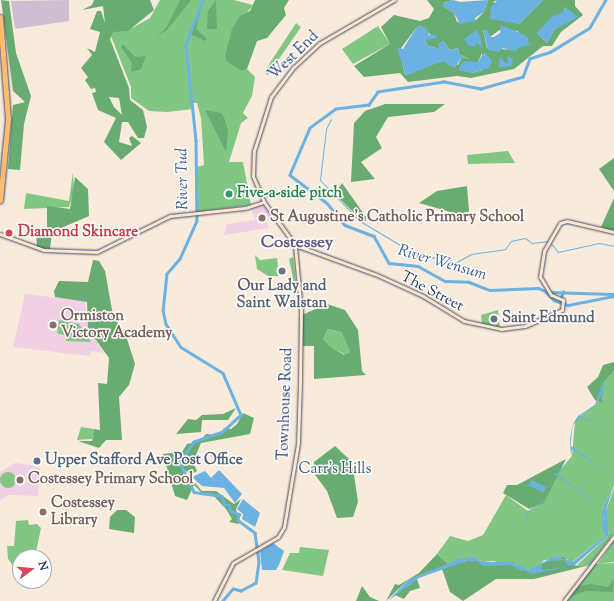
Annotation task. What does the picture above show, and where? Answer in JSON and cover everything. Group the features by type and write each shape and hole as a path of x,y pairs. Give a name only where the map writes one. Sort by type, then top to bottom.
{"highway":[{"path":"0,17 2,52"},
{"path":"0,35 7,86 8,111 0,201"}],"street":[{"name":"West End","path":"294,245 264,202 254,180 253,163 275,90 320,43 394,0"},
{"path":"0,233 6,238 49,251 97,252 170,216 245,208 264,202"},
{"name":"The Street","path":"294,245 377,275 472,324 518,328 561,311 563,306 562,299 550,292 540,277 544,251 564,221 614,232"},
{"name":"Townhouse Road","path":"214,601 231,566 283,530 297,450 301,310 294,245"},
{"path":"564,601 614,536"}],"shaded area":[{"path":"69,0 69,21 15,29 11,1"},
{"name":"St Augustine's Catholic Primary School","path":"263,204 272,216 266,221 269,228 224,235 227,224 255,220 251,208"},
{"name":"Ormiston Victory Academy","path":"25,294 85,301 88,329 104,353 92,351 89,356 13,347"},
{"name":"Costessey Primary School","path":"15,463 40,466 38,496 9,495 0,500 0,472"}],"green space":[{"path":"1,0 9,1 16,53 31,96 24,124 20,170 8,169 13,105 25,102 13,91"},
{"path":"94,0 150,0 154,10 128,31 113,32 110,39 129,88 130,100 143,110 147,127 144,138 138,138 128,122 122,122 119,142 132,146 129,138 132,136 141,143 121,160 104,142 116,118 98,110 92,93 96,92 95,88 91,89 85,80 88,77 81,68 92,55 87,48 95,52 100,32 90,29 97,11 101,11 105,23 103,6 82,10 92,5","holes":["109,97 119,98 122,115 114,107"]},
{"path":"160,0 234,0 253,5 231,33 225,54 242,71 247,69 255,77 252,96 243,113 248,118 241,123 229,162 243,162 251,205 197,212 197,167 204,165 201,118 197,103 192,103 193,109 168,112 149,111 131,98 131,87 109,31 132,28 150,18"},
{"path":"180,0 191,0 167,30 156,37 166,28"},
{"path":"216,0 217,29 207,29 208,11"},
{"path":"255,0 289,0 284,8 286,15 267,38 257,41 247,69 242,71 226,61 225,54 232,29 240,16 250,11"},
{"path":"427,0 453,0 443,3 443,6 454,13 457,22 476,20 484,12 488,0 497,0 493,2 519,24 543,0 575,0 575,6 583,15 561,32 552,46 543,46 514,69 471,78 457,76 408,82 400,73 364,77 354,66 390,44 381,27 394,15 420,21 429,18 434,9","holes":["565,7 574,17 554,30 547,43 537,33 564,12","421,26 432,36 425,40 428,46 440,49 443,41 450,50 458,48 459,54 469,59 462,57 458,65 442,61 405,74 399,51 416,28","501,29 517,31 528,39 513,50 487,48 483,30 490,37","482,53 483,70 472,73 460,67 462,64 478,62"]},
{"path":"202,5 196,29 207,39 205,41 190,34"},
{"path":"296,23 301,27 268,75 264,72"},
{"path":"378,26 390,44 353,64 342,49"},
{"path":"123,44 135,57 146,56 141,69 131,72 132,63 121,47"},
{"path":"385,104 445,104 434,112 388,117 376,137 382,148 361,162 375,179 351,182 354,123 365,111"},
{"path":"205,110 221,113 224,117 228,132 226,152"},
{"path":"508,151 515,163 468,164 467,155"},
{"path":"614,158 614,191 599,169"},
{"path":"73,172 74,191 69,207 24,209 26,193 69,201"},
{"path":"75,177 88,189 89,216 52,232 50,249 37,248 36,231 47,228 47,206 70,209"},
{"path":"342,183 366,217 366,221 360,219 335,194"},
{"path":"467,186 469,212 457,214 419,203 437,191"},
{"path":"614,198 614,231 601,227"},
{"path":"255,255 260,260 277,258 279,276 268,276 257,269"},
{"path":"293,257 296,283 294,283 289,259"},
{"path":"93,260 99,261 105,271 113,315 127,339 135,364 129,385 119,397 122,440 106,440 99,448 78,441 92,441 94,429 100,430 98,383 107,384 109,358 88,329 87,302 55,297 54,291 59,281 88,282"},
{"path":"327,304 345,310 358,330 362,371 366,375 314,379 314,346 301,346 302,315","holes":["328,329 342,332 350,352 344,355 331,347 323,339"]},
{"path":"498,310 500,329 482,325 481,315"},
{"path":"59,320 79,324 91,342 66,341 66,336 57,333"},
{"path":"328,329 343,332 350,352 345,355 331,347 323,339"},
{"path":"614,362 614,371 604,382 602,403 595,400 587,387 598,377 603,365"},
{"path":"614,371 614,485 602,511 605,536 571,563 567,559 544,560 537,568 529,570 493,561 483,562 474,557 448,564 437,554 450,536 468,541 483,535 506,495 528,511 540,504 554,474 557,475 572,456 575,421 598,402 602,402 604,382"},
{"path":"236,408 228,420 202,420 201,432 176,434 188,419 196,420 202,415 223,414"},
{"path":"243,413 254,418 250,434 201,443 193,462 197,471 190,475 185,470 183,474 188,483 195,483 202,491 216,491 234,504 241,499 236,509 239,524 229,522 232,519 226,509 211,493 204,495 194,485 187,500 175,496 163,454 182,452 187,444 200,441 206,434 219,435 224,428 231,429 237,424"},
{"path":"81,427 94,429 92,439 77,440"},
{"name":"Carr's Hills","path":"335,446 350,460 353,468 358,502 353,517 337,518 327,491 313,472 314,462"},
{"path":"566,459 544,503 529,509 503,493 507,485 517,485"},
{"path":"8,472 15,477 16,480 11,487 8,488 1,483 0,480 5,473"},
{"path":"614,488 614,533 590,565 576,566 608,536 609,529 603,519"},
{"path":"117,510 126,510 135,517 134,533 109,529 110,517"},
{"path":"28,520 29,525 37,524 41,528 37,549 12,549 12,564 8,559 7,546 14,546 16,521"},
{"path":"614,540 614,562 598,564 613,542"},
{"path":"300,547 329,550 323,576 282,570 290,553 299,553"},
{"path":"437,554 448,564 408,580 386,601 395,584 399,585 419,573"},
{"path":"563,557 576,566 590,565 534,579 496,579 463,601 450,592 442,569 475,558 482,563 513,562 524,570 535,571 542,563"},
{"path":"614,563 614,601 566,601 595,564"},
{"path":"417,579 420,588 410,591 404,599 395,595"},
{"path":"614,579 613,592 586,591 567,598 576,587 591,584 608,587"},
{"path":"362,586 370,597 379,601 356,601"}],"water":[{"path":"453,0 460,2 488,0 484,12 475,18 476,21 460,24 454,13 443,6 443,3"},
{"path":"497,0 543,0 519,24 490,19 491,7"},
{"path":"565,7 578,17 554,30 547,43 537,33 553,16 564,12"},
{"path":"501,25 525,35 530,44 517,49 516,52 503,48 499,52 488,50 483,30 488,30 490,37 494,37 500,33"},
{"path":"421,26 427,29 429,35 437,35 435,39 425,40 428,46 440,49 438,43 443,41 450,50 458,48 459,54 469,59 462,57 455,68 442,61 406,76 397,47 403,49 416,28"},
{"path":"477,30 482,48 477,43 474,47 468,45 464,39"},
{"path":"484,52 492,61 489,68 472,73 458,70 464,61 478,62"},
{"path":"508,56 513,58 512,66 498,68 500,57 507,64"},
{"path":"604,377 602,386 614,390 603,387 602,394 598,402 593,408 580,416 614,430 580,417 573,425 571,446 610,475 572,449 571,457 570,439 573,424 578,416 595,405"},
{"path":"571,457 558,475 580,491 596,471 581,491 601,506 554,474 545,500 528,512 525,521 527,512 545,499 554,473 557,474"},
{"path":"219,470 242,494 235,503 224,488 202,486 192,477 205,471 211,478"},
{"path":"531,480 546,487 544,493 528,485"},
{"path":"614,485 603,519 609,529 608,536 575,565 568,566 564,560 551,561 542,564 541,570 567,567 532,574 512,565 483,566 477,561 466,561 419,578 388,601 408,580 459,559 474,557 483,562 511,562 529,570 555,556 573,562 605,536 601,519 602,511"},
{"path":"243,499 260,513 255,527 242,519 243,514 237,509"},
{"path":"273,543 284,551 279,565 276,570 262,570 260,551"}],"waterway":[{"name":"River Tud","path":"203,0 186,45 196,140 197,221 180,259 167,274 163,310 166,324 181,347 223,373 241,415 223,432 194,442 180,463 194,492 222,496 225,505 229,505 231,511 239,514 238,520 255,533 259,562 256,583 241,591 233,589 223,601"},
{"name":"River Wensum","path":"606,0 590,28 551,52 530,59 523,77 481,89 444,82 378,92 369,105 336,109 310,128 290,175 327,203 345,225 374,236 389,263 418,266 445,281 469,282 490,290 538,288 548,292 614,294"},
{"path":"331,119 326,129 320,180 360,221 405,248 432,258 441,255 455,263 471,254 505,249 511,241 525,238 532,243 549,241 558,252 599,243 614,246"},
{"name":"River Wensum","path":"546,292 554,300 568,305 614,296"},
{"name":"River Wensum","path":"559,302 563,292"},
{"name":"River Wensum","path":"605,509 607,527"},
{"name":"River Wensum","path":"509,562 522,569"}],"place":[{"name":"Five-a-side pitch","path":"229,194"},
{"name":"St Augustine's Catholic Primary School","path":"262,218"},
{"name":"Diamond Skincare","path":"9,233"},
{"name":"Our Lady and Saint Walstan","path":"282,271"},
{"name":"Saint Edmund","path":"494,319"},
{"name":"Ormiston Victory Academy","path":"53,325"},
{"name":"Upper Stafford Ave Post Office","path":"37,461"},
{"name":"Costessey Primary School","path":"20,480"},
{"name":"Costessey Library","path":"43,512"}],"district":[{"name":"Costessey","path":"297,244"}]}
